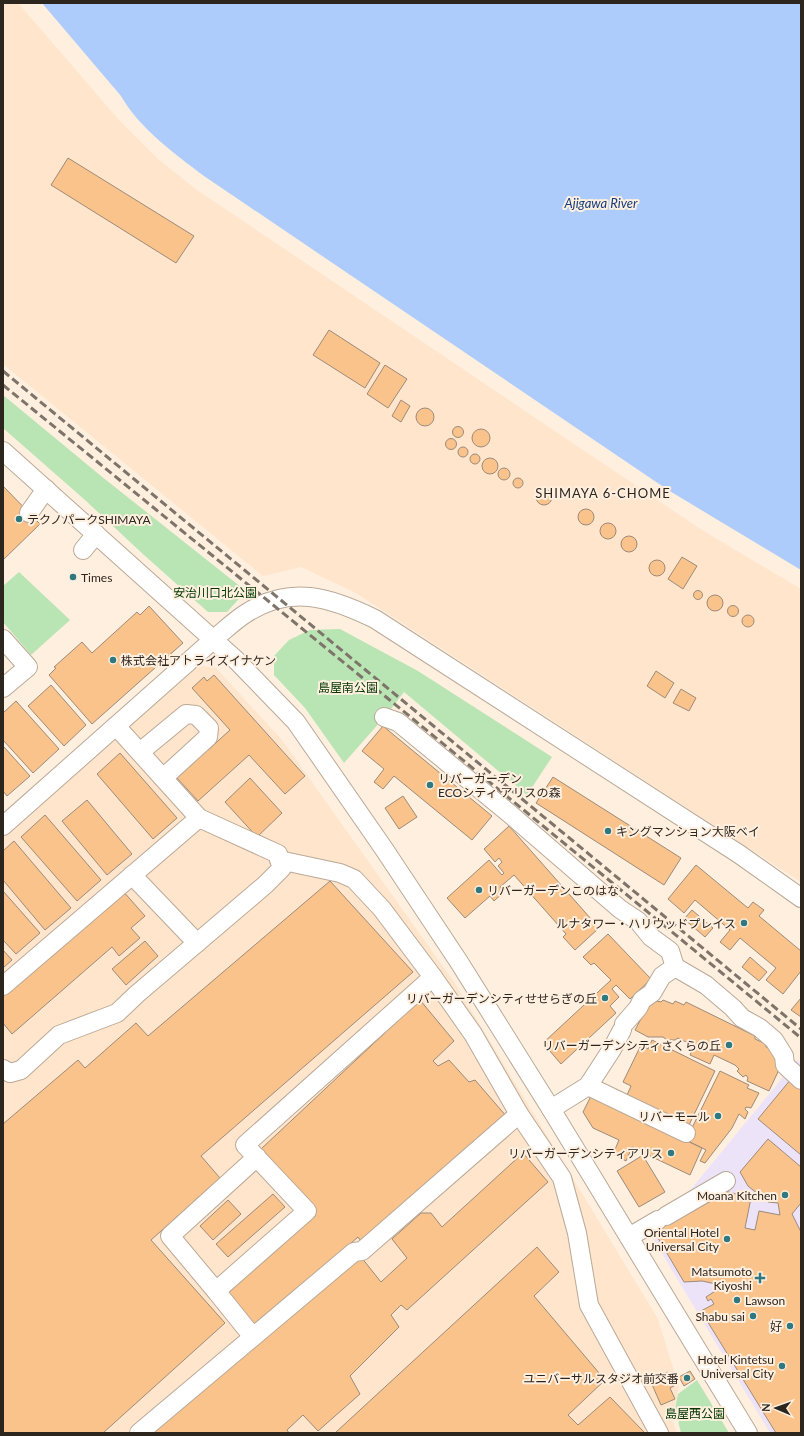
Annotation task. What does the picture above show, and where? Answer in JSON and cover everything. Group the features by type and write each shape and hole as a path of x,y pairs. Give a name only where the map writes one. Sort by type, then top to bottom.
{"street":[{"path":"3,451 214,639 296,722 384,849 459,962 551,1109 748,1433"},
{"path":"29,513 46,490"},
{"path":"83,550 96,534"},
{"path":"3,826 244,614 272,600 283,597 311,596 326,599 358,610 375,619 739,854 801,898"},
{"path":"3,639 28,667 3,688"},
{"path":"140,752 186,714 196,715 209,728 208,737 163,778"},
{"path":"384,717 398,722 510,814 620,909 638,921 651,937 670,951 676,967 706,985 733,1008 742,1018 760,1028 774,1040 784,1056 785,1065 801,1080"},
{"path":"3,1069 10,1073 21,1070 59,1035 117,1013 282,868 278,854 199,818 116,726"},
{"path":"3,986 199,818"},
{"path":"279,860 340,872 354,879 382,909 433,977 473,1034 519,1114 562,1178 577,1233 590,1305 659,1433"},
{"path":"132,875 197,943"},
{"path":"551,1109 588,1086 612,1049 623,1027 638,1008 642,1000 652,993 662,976 676,967"},
{"path":"216,1291 308,1211 246,1145 433,977"},
{"path":"588,1086 686,1133"},
{"path":"139,1433 354,1252 362,1251 519,1114"},
{"path":"253,1337 170,1236 257,1157"},
{"path":"629,1237 726,1181"}],"shaded area":[{"path":"3,3 18,3 119,120 158,159 197,190 702,530 801,589 801,882 356,593 301,567 263,576 3,364"},
{"path":"197,665 216,668 282,740 454,982 658,1319 679,1387 672,1416 676,1433 3,1433 3,836"},
{"path":"797,1060 801,1063 801,1433 770,1433 643,1222 687,1194"}],"green space":[{"name":"安治川口北公園","path":"3,395 101,476 246,591 227,612 208,612 3,428"},
{"path":"19,572 70,620 31,655 3,622 3,586"},
{"name":"島屋南公園","path":"340,629 418,671 552,757 527,795 404,692 388,713 344,763 305,708 274,675 274,656 289,640 310,630"},
{"name":"島屋西公園","path":"697,1380 729,1433 681,1433 675,1408 678,1394"}],"water":[{"name":"Ajigawa River","path":"42,3 801,3 801,570 668,490 204,176 158,140 148,130"}],"building":[{"path":"68,158 194,236 176,263 51,185"},
{"path":"329,330 380,363 365,388 313,355"},
{"path":"385,365 407,379 388,408 367,394"},
{"path":"401,400 410,406 401,422 392,416"},
{"path":"421,408 429,408 434,413 432,424 429,426 421,426 416,421 416,413"},
{"path":"458,426 462,428 464,432 462,436 458,438 454,436 452,432 454,428"},
{"path":"481,429 487,432 490,438 487,444 481,447 475,444 472,438 475,432"},
{"path":"451,438 455,440 457,444 455,448 451,450 447,448 445,444 447,440"},
{"path":"461,447 465,447 467,448 467,456 461,457 458,454 458,450"},
{"path":"475,454 480,459 475,464 470,459"},
{"path":"487,458 493,458 498,463 496,472 493,474 487,474 482,469 482,463"},
{"path":"506,468 509,469 509,479 502,480 499,479 498,472 499,469"},
{"path":"516,478 520,478 522,479 522,487 516,488 513,485 513,481"},
{"name":"テクノパークSHIMAYA","path":"3,486 40,524 3,560"},
{"path":"541,489 547,489 552,494 550,503 547,505 541,505 536,500 536,494"},
{"path":"586,509 592,511 594,517 592,523 586,525 580,523 578,517 580,511"},
{"path":"608,523 614,525 616,531 614,537 608,539 602,537 600,531 602,525"},
{"path":"626,536 632,536 637,541 635,550 632,552 626,552 621,547 621,541"},
{"path":"682,557 697,566 683,589 668,579"},
{"path":"657,560 663,562 665,568 663,574 657,576 651,574 649,568 651,562"},
{"path":"698,590 703,595 698,600 693,595"},
{"path":"715,595 721,597 723,603 721,609 715,611 709,609 707,603 709,597"},
{"name":"株式会社アトライズイナケン","path":"149,606 183,643 92,724 49,675 56,668 54,667 82,642 92,653 137,612 140,615"},
{"path":"731,606 735,606 737,607 737,615 731,616 728,613 728,609"},
{"path":"746,615 750,615 754,621 750,627 746,627 742,623 742,619"},
{"path":"656,671 674,683 665,698 647,686"},
{"path":"214,675 305,776 285,794 249,755 198,801 177,778 201,756 196,750 203,744 208,750 230,730 192,688 204,677 207,681"},
{"path":"51,685 86,725 64,746 28,706"},
{"path":"681,689 696,698 689,711 673,703"},
{"path":"16,701 59,749 33,773 3,740 3,713"},
{"name":"リバーガーデン ECOシティ アリスの森","path":"383,726 492,816 472,840 394,776 383,789 374,782 384,769 362,751"},
{"path":"4,747 30,776 7,796 3,791"},
{"path":"120,753 177,818 153,839 97,774"},
{"name":"キングマンション大阪ベイ","path":"553,777 681,858 664,885 536,803"},
{"path":"250,778 282,813 257,837 225,802"},
{"path":"403,796 417,817 399,829 385,808"},
{"path":"87,800 132,854 107,875 62,821"},
{"path":"45,815 101,880 77,901 21,837"},
{"name":"リバーガーデンこのはな","path":"509,826 599,928 575,950 563,937 566,934 514,875 500,887 504,892 494,901 490,896 465,918 447,898 489,860 502,875 504,873 498,866 502,862 499,858 495,862 484,849"},
{"path":"14,841 71,908 45,930 3,880 3,851"},
{"name":"ルナタワー・ハリウッドプレイス","path":"696,865 748,908 753,902 764,910 759,916 801,951 801,971 783,994 766,980 776,968 740,938 730,950 720,942 730,930 695,900 684,913 668,899"},
{"path":"330,881 413,972 201,1156 220,1178 151,1240 225,1323 103,1433 3,1433 3,1124 78,1060 85,1068 136,1023 148,1036"},
{"path":"122,890 145,916 131,928 140,938 119,956 112,947 12,1034 3,1023 3,994"},
{"path":"3,891 40,933 16,954 3,940"},
{"path":"692,910 713,928 705,937 684,919"},
{"name":"リバーガーデンシティせせらぎの丘","path":"608,934 651,979 630,999 616,985 612,989 619,997 610,1006 616,1013 561,1064 543,1043 611,980 594,963 591,965 583,957"},
{"path":"145,941 158,956 126,985 112,969"},
{"path":"3,950 12,960 3,968"},
{"path":"750,957 767,972 759,981 742,967"},
{"path":"801,998 801,1017 791,1010"},
{"path":"420,1000 454,1041 433,1061 438,1066 449,1060 469,1082 475,1080 507,1117 363,1244 358,1237 254,1328 226,1295 316,1214 261,1149"},
{"name":"リバーガーデンシティさくらの丘","path":"663,1000 673,1004 675,1001 684,1005 686,1002 755,1036 755,1039 766,1044 766,1047 775,1051 784,1059 769,1091 747,1081 748,1078 746,1075 743,1077 737,1071 739,1069 735,1065 714,1055 710,1064 690,1055 694,1046 678,1038 675,1040 667,1040 663,1037 648,1037 635,1030 649,1004 653,1004 656,1001 661,1002"},
{"path":"652,1040 715,1071 689,1125 627,1095 631,1086 623,1082 641,1045 648,1049"},
{"name":"リバーモール","path":"720,1071 749,1085 747,1088 759,1093 751,1108 746,1107 745,1109 748,1112 745,1119 739,1114 732,1128 705,1163 700,1161 706,1150 686,1140"},
{"path":"791,1079 801,1088 801,1155 758,1119"},
{"name":"リバーガーデンシティアリス","path":"591,1096 702,1148 690,1175 646,1154 645,1159 665,1192 639,1207 617,1171 640,1157 642,1151 632,1147 626,1161 613,1154 619,1140 593,1128 583,1112"},
{"path":"768,1139 801,1167 801,1203 792,1214 801,1232 801,1433 776,1433 701,1311 714,1304 711,1299 708,1301 706,1297 720,1288 729,1290 730,1287 702,1281 684,1282 655,1233 662,1209 670,1224 720,1196 724,1196 725,1191 751,1198 745,1228 755,1230 759,1211 780,1215 778,1203 768,1202 748,1186 740,1172"},
{"path":"523,1153 548,1182 407,1310 401,1305 391,1315 399,1327 350,1376 360,1394 318,1431 303,1415 287,1430 289,1433 146,1433 357,1252 381,1282 407,1258 392,1239 421,1213 431,1213 442,1227"},
{"path":"273,1194 285,1207 228,1257 216,1244"},
{"path":"228,1200 241,1214 213,1240 200,1226"},
{"path":"537,1247 559,1272 534,1296 605,1380 568,1415 578,1425 610,1397 644,1432 643,1433 335,1433"},
{"name":"ユニバーサルスタジオ前交番","path":"690,1371 695,1379 684,1386 679,1377"},
{"path":"668,1372 674,1386 670,1388 675,1399 661,1405 650,1380"}],"railway":[{"path":"3,371 801,1029"},
{"path":"3,385 801,1038"}],"place":[{"name":"テクノパークSHIMAYA","path":"19,519"},
{"name":"Times","path":"73,577"},
{"name":"株式会社アトライズイナケン","path":"113,660"},
{"name":"リバーガーデン ECOシティ アリスの森","path":"430,785"},
{"name":"キングマンション大阪ベイ","path":"608,831"},
{"name":"リバーガーデンこのはな","path":"479,890"},
{"name":"ルナタワー・ハリウッドプレイス","path":"744,923"},
{"name":"リバーガーデンシティせせらぎの丘","path":"605,998"},
{"name":"リバーガーデンシティさくらの丘","path":"729,1045"},
{"name":"リバーモール","path":"718,1116"},
{"name":"リバーガーデンシティアリス","path":"671,1153"},
{"name":"Moana Kitchen","path":"785,1195"},
{"name":"Oriental Hotel Universal City","path":"727,1239"},
{"name":"Matsumoto Kiyoshi","path":"760,1278"},
{"name":"Lawson","path":"737,1300"},
{"name":"Shabu sai","path":"753,1316"},
{"name":"好","path":"790,1326"},
{"name":"Hotel Kintetsu Universal City","path":"782,1366"},
{"name":"ユニバーサルスタジオ前交番","path":"687,1378"}],"district":[{"name":"SHIMAYA 6-CHOME","path":"603,493"}]}
